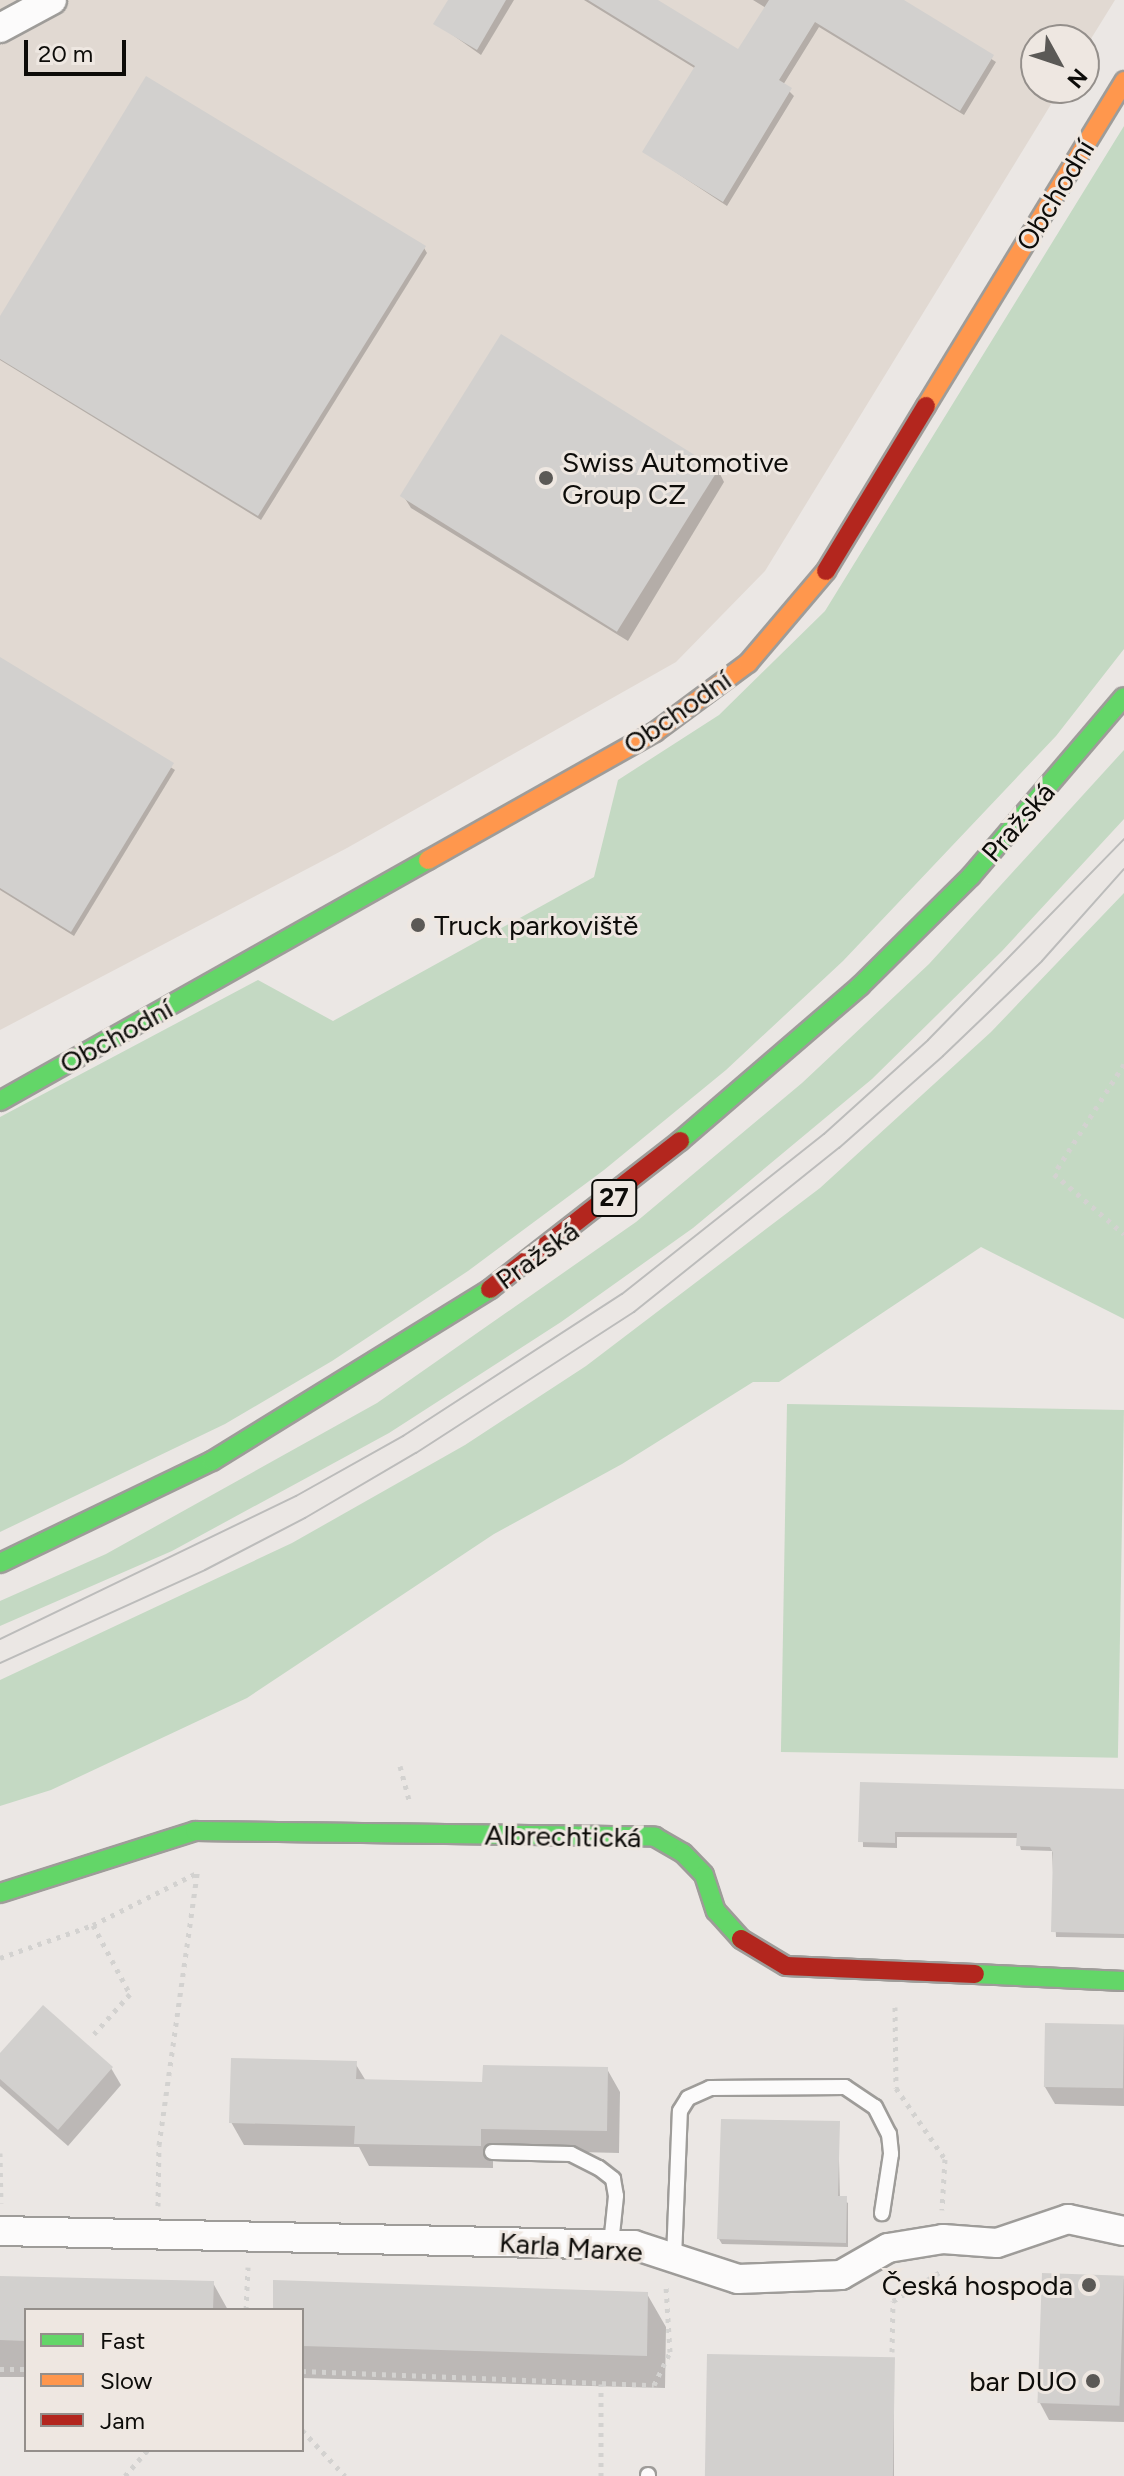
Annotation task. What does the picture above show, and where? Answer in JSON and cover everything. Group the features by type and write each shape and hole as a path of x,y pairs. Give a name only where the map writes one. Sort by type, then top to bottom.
{"street":[{"path":"0,28 52,0"},
{"name":"Obchodní","path":"0,1101 655,732 748,663 813,592 1124,81"},
{"name":"Pražská","path":"0,1563 212,1461 403,1347 514,1273 625,1189 860,986 971,876 1124,697"},
{"name":"Albrechtická","path":"0,1893 195,1831 655,1837 683,1853 704,1875 716,1911 739,1938 786,1966 1124,1981"},
{"name":"Karla Marxe","path":"0,2231 634,2245 667,2270 738,2279 841,2275 888,2248 943,2239 997,2243 1068,2219 1124,2231"}],"lane":[{"path":"667,2270 680,2111 688,2098 710,2088 845,2087 875,2107 890,2144 882,2213"},
{"path":"492,2152 571,2154 606,2173 613,2179 616,2196 611,2244"}],"path":[{"path":"1124,1064 1054,1174 1124,1234"},
{"path":"400,1766 409,1804"},
{"path":"0,1958 93,1925 209,1868"},
{"path":"158,2211 159,2145 197,1873"},
{"path":"93,1925 130,1994 94,2034"},
{"path":"895,2003 896,2088 945,2159"},
{"path":"0,2153 1,2208"},
{"path":"246,2308 249,2262"},
{"path":"304,2371 654,2385 670,2352 667,2270"},
{"path":"892,2352 893,2301 940,2272"},
{"path":"0,2369 24,2369"},
{"path":"601,2384 601,2476"},
{"path":"304,2432 345,2476"},
{"path":"125,2476 146,2452"}],"shaded area":[{"path":"0,0 1115,0 1100,24 1020,24 1020,104 1051,104 765,571 676,662 347,848 0,1030"}],"green space":[{"path":"1124,126 1124,649 1056,736 843,961 726,1070 604,1170 468,1271 332,1361 225,1424 0,1532 0,1117 258,980 333,1021 594,877 618,780 719,715 825,611"},
{"path":"1124,750 1124,819 1002,951 872,1079 693,1228 561,1322 389,1433 172,1551 0,1626 0,1601 106,1554 377,1403 636,1222 802,1083 929,964"},
{"path":"1124,893 1124,1319 981,1247 779,1382 753,1382 622,1464 494,1534 247,1698 51,1790 0,1806 0,1680 292,1543 465,1445 586,1366 820,1188 991,1032"},
{"path":"787,1404 1124,1410 1118,1758 781,1752"}],"building":[{"path":"448,0 506,0 477,50 433,24"},
{"path":"588,0 658,0 738,49 769,0 904,0 994,55 960,111 815,22 779,80 792,88 723,202 642,152 695,66"},
{"path":"146,76 426,246 258,516 0,359 0,316"},
{"path":"501,334 718,470 617,632 400,496"},
{"path":"0,657 174,763 71,932 0,888"},
{"path":"860,1782 1124,1789 1124,1934 1051,1932 1053,1853 1050,1847 1016,1846 1017,1833 895,1832 895,1843 858,1842"},
{"path":"43,2005 113,2067 58,2130 0,2079 0,2053"},
{"path":"1045,2023 1124,2024 1123,2088 1044,2087"},
{"path":"231,2058 357,2061 356,2079 482,2082 483,2065 608,2067 607,2131 481,2129 481,2146 354,2144 355,2126 229,2123"},
{"path":"721,2119 840,2121 838,2196 847,2196 846,2243 717,2239"},
{"path":"1042,2273 1124,2276 1119,2406 1037,2403"},
{"path":"0,2276 214,2281 213,2308 24,2308 24,2341 0,2340"},
{"path":"273,2280 648,2292 647,2356 304,2346 304,2308 273,2308"},
{"path":"707,2354 895,2357 893,2476 705,2476"}],"tram line":[{"path":"0,1639 296,1496 403,1436 622,1294 824,1134 928,1040 1124,839"},
{"path":"0,1663 205,1570 305,1518 416,1453 634,1312 839,1148 943,1056 1042,961 1124,869"}],"traffic: fast":[{"path":"680,1141 860,986 971,876 1124,697"},
{"path":"0,1101 428,860"},
{"path":"0,1563 212,1461 490,1289"},
{"path":"0,1893 195,1831 655,1837 683,1853 704,1875 716,1911 741,1939"},
{"path":"975,1974 1124,1981"}],"traffic: slow":[{"path":"926,406 1124,81"},
{"path":"428,860 655,732 748,663 826,571"}],"traffic: jam":[{"path":"826,571 926,406"},
{"path":"490,1289 680,1141"},
{"path":"741,1939 786,1966 975,1974"}],"place":[{"name":"Swiss Automotive Group CZ","path":"546,478"},
{"name":"Truck parkoviště","path":"418,925"},
{"name":"Česká hospoda","path":"1089,2285"},
{"name":"bar DUO","path":"1093,2381"}]}
